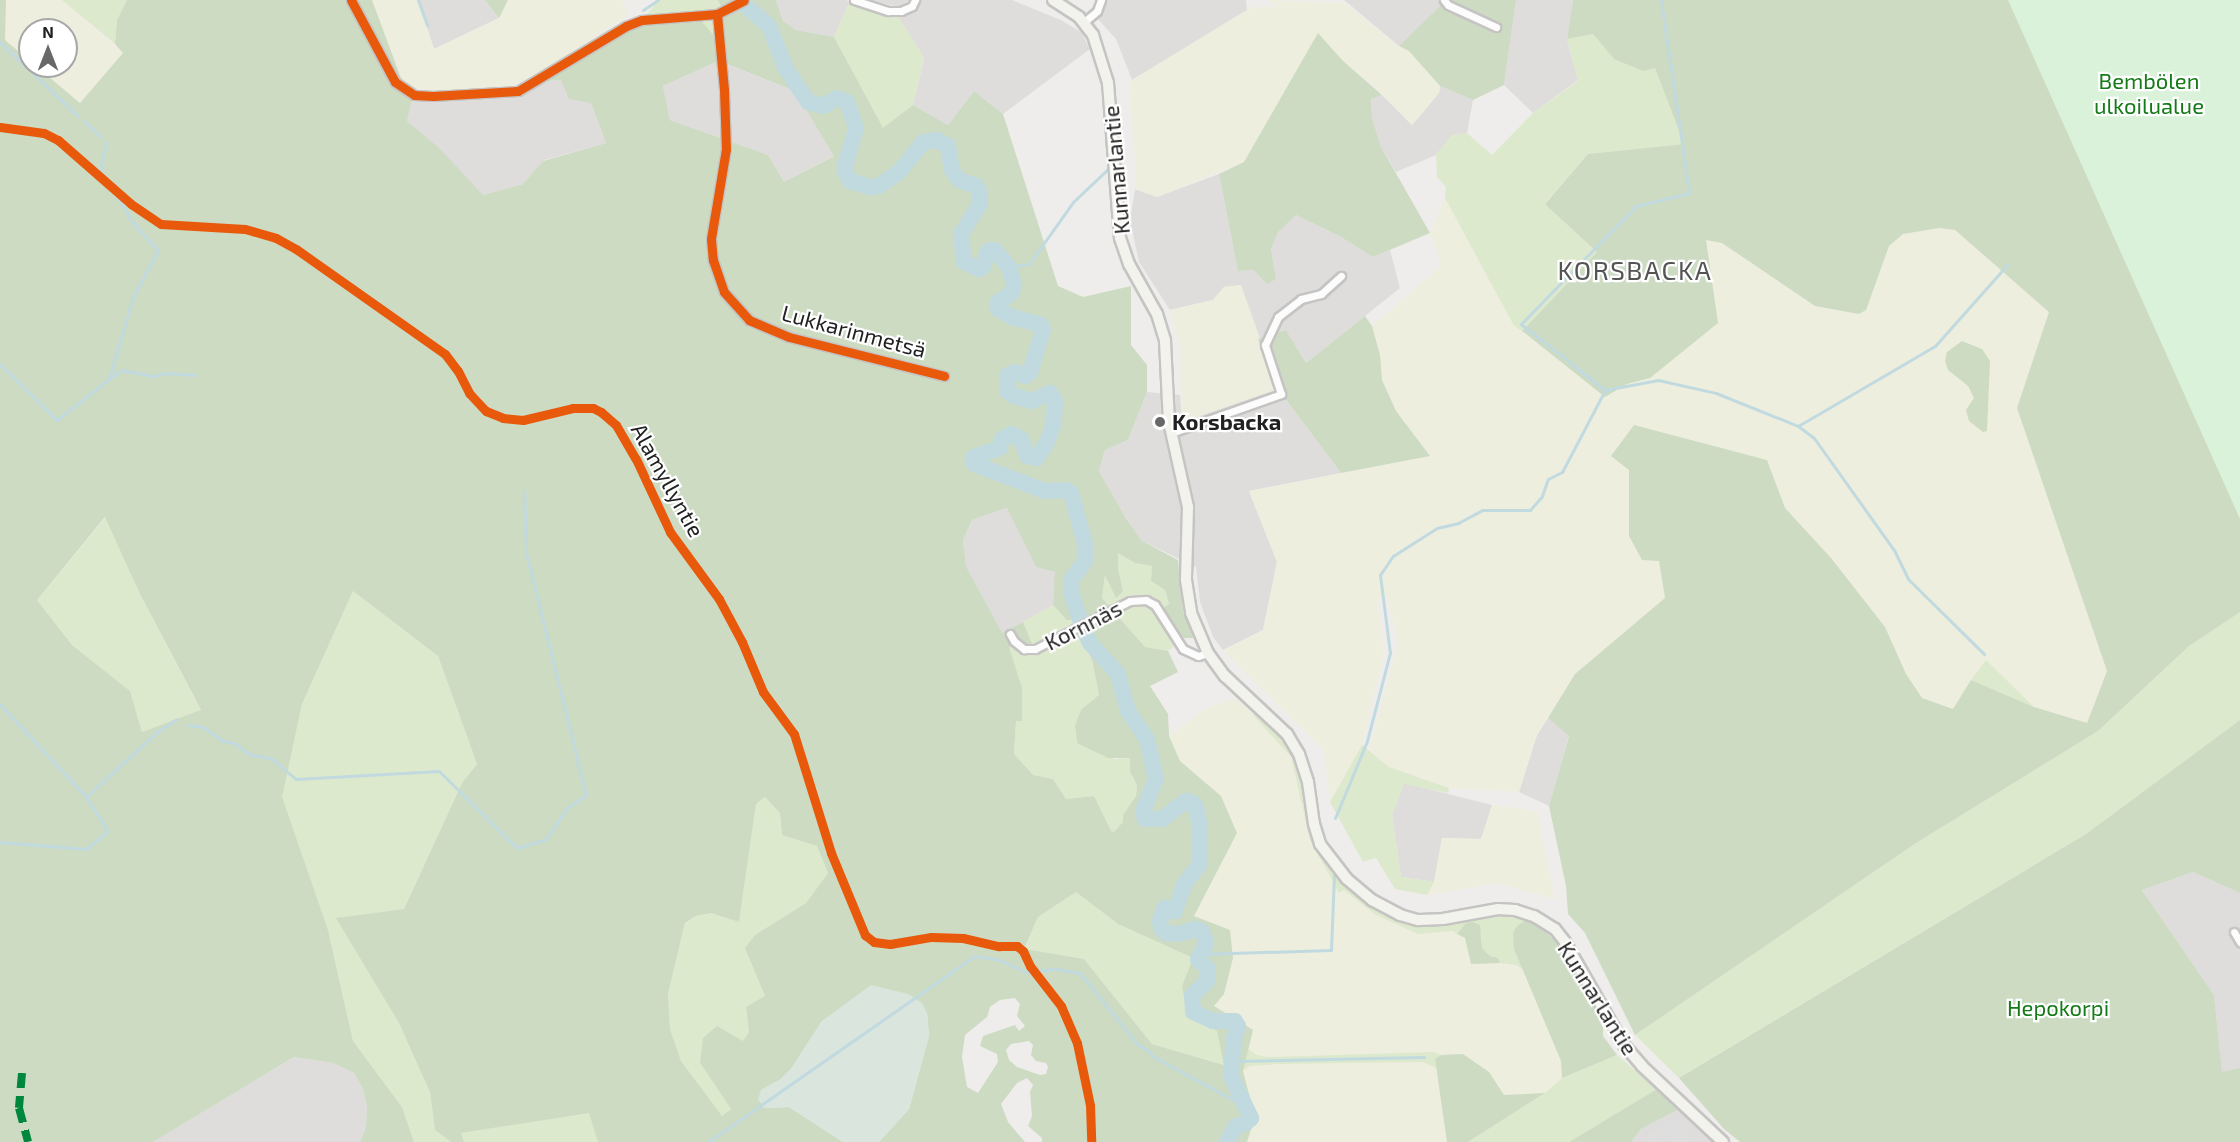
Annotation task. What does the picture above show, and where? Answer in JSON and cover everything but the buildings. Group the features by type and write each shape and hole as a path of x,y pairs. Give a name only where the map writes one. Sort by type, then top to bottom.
{"main road":[{"name":"Kunnarlantie","path":"1053,0 1084,22 1093,35 1108,82 1120,238 1129,264 1157,314 1165,341 1171,433 1188,507 1187,591 1191,613 1208,653 1224,676 1287,734 1299,754 1308,782 1314,824 1320,844 1347,879 1372,900 1400,915 1418,920 1443,919 1498,909 1515,910 1534,916 1555,929 1566,942 1624,1045 1642,1066 1723,1142"}],"street":[{"path":"351,0 395,82 414,94 432,96 518,91 626,26 642,20 717,14 744,0"},
{"path":"854,0 888,11 902,11 912,6 915,0"},
{"path":"1084,22 1096,11 1101,0"},
{"path":"1444,0 1448,5 1496,27"},
{"name":"Lukkarinmetsä","path":"717,14 724,90 726,148 711,239 713,260 724,292 749,320 789,337 944,376"},
{"path":"1171,433 1281,394 1265,345 1278,317 1301,299 1321,294 1341,276"},
{"name":"Kornnäs","path":"1010,634 1014,641 1024,649 1035,649 1130,601 1146,600 1155,604 1183,649 1198,656 1208,653"},
{"path":"2234,932 2240,942"}],"shaded area":[{"path":"6,0 63,0 123,53 80,103 50,78 78,78 78,18 18,18 18,51 5,40"},
{"path":"372,0 418,0 434,49 499,18 508,0 622,0 629,14 538,75 509,88 437,91 414,88 401,78"},
{"path":"418,0 485,0 499,18 434,49"},
{"path":"776,0 850,1 834,37 796,30 783,21"},
{"path":"872,0 910,0 898,7"},
{"path":"919,0 1012,0 1061,20 1081,32 1090,49 1003,114 974,91 948,125 913,105 924,58 897,15 914,10"},
{"path":"1105,0 1246,0 1247,10 1132,80 1116,39 1097,18"},
{"path":"1268,0 1345,3 1398,46 1409,51 1440,86 1439,93 1412,125 1370,82 1343,61 1318,34 1244,162 1157,197 1135,189 1129,90 1132,80 1247,10 1257,7 1278,7"},
{"path":"1344,0 1446,0 1399,46"},
{"path":"1516,0 1573,0 1567,39 1578,80 1533,113 1504,85"},
{"path":"718,61 795,91 835,155 784,182 768,155 670,120 663,86"},
{"path":"561,80 591,103 606,143 544,160 523,184 483,195 407,121 413,96 515,96 544,81"},
{"path":"1440,86 1473,100 1467,133 1452,135 1436,155 1396,172 1381,147 1372,118 1371,98 1382,95 1412,125 1439,93"},
{"path":"1219,174 1238,271 1254,270 1276,279 1271,249 1278,231 1296,215 1341,237 1373,257 1390,250 1400,288 1306,363 1286,330 1258,339 1241,285 1224,287 1213,300 1170,310 1139,262 1130,221 1135,189 1157,197"},
{"path":"1445,198 1514,326 1605,397 1627,384 1650,378 1706,240 1722,243 1815,306 1859,314 1866,310 1889,246 1903,234 1939,228 1954,230 2049,312 2017,408 2107,672 2087,723 2034,707 1986,660 1953,709 1922,698 1906,674 1885,627 1831,558 1785,508 1767,460 1629,470 1629,536 1659,560 1665,598 1575,674 1537,735 1519,792 1449,788 1389,767 1369,751 1398,643 1387,598 1377,599 1384,652 1362,745 1330,802 1324,750 1223,650 1263,630 1277,562 1249,491 1430,456 1396,411 1382,380 1380,355 1372,326 1442,265 1430,233"},
{"path":"1241,285 1278,389 1182,422 1182,354 1170,310 1213,300 1224,287"},
{"path":"1278,389 1341,473 1249,491 1277,562 1263,630 1223,650 1213,637 1200,602 1196,567 1142,541 1099,471 1105,450 1128,440 1147,392 1180,395 1182,422"},
{"path":"1008,508 1036,567 1056,572 1053,605 1002,634 966,566 963,540 972,520"},
{"path":"1235,698 1254,713 1253,715 1291,757 1310,840 1339,893 1344,889 1376,915 1418,934 1453,931 1465,938 1471,964 1507,963 1523,970 1561,1061 1562,1078 1545,1093 1504,1095 1489,1072 1435,1059 1447,1142 1247,1142 1255,1117 1242,1071 1214,1006 1224,994 1233,958 1230,931 1194,916 1237,833 1221,796 1180,761 1169,736 1205,709"},
{"path":"1548,718 1569,735 1549,806 1519,792 1537,735"},
{"path":"1404,783 1492,805 1481,839 1442,838 1434,882 1401,877 1392,815"},
{"path":"1492,805 1537,811 1555,899 1497,883 1427,895 1434,882 1442,838 1481,839"},
{"path":"2193,872 2240,893 2240,1068 2222,1073 2214,995 2142,890"},
{"path":"871,985 908,994 922,1003 927,1013 929,1036 909,1109 879,1142 843,1142 789,1107 764,1108 758,1099 761,1090 781,1079 791,1069 822,1021"},
{"path":"294,1057 333,1063 354,1073 363,1089 367,1107 366,1127 360,1142 153,1142"},
{"path":"1679,1109 1706,1130 1715,1142 1631,1142 1641,1129"},
{"path":"1676,1117 1694,1142 1668,1142 1658,1129"},
{"path":"1656,1130 1664,1142 1640,1142"}],"green space":[{"path":"0,0 6,0 5,40 18,51 18,78 50,78 80,103 123,53 115,44 117,20 127,0 372,0 401,78 413,96 407,121 440,149 483,195 523,184 543,161 606,143 591,103 569,99 561,80 544,81 627,30 663,20 698,17 714,36 718,61 663,86 670,120 768,155 784,182 834,156 795,91 724,63 720,18 723,11 718,0 776,0 783,21 796,30 834,37 883,128 913,105 948,125 974,91 1003,114 1058,286 1083,297 1131,286 1131,345 1147,365 1147,392 1128,440 1105,450 1099,471 1142,541 1178,560 1183,611 1193,638 1184,638 1162,609 1169,604 1165,590 1151,581 1152,566 1135,563 1118,553 1118,569 1123,591 1116,598 1105,575 1102,598 1145,647 1168,651 1178,672 1150,686 1168,714 1169,736 1180,761 1221,796 1237,833 1194,916 1230,930 1233,958 1224,994 1214,1006 1253,1030 1243,1071 1255,1117 1247,1142 1042,1142 1042,1138 1028,1126 1032,1116 1030,1092 1033,1085 1027,1078 1017,1083 1001,1104 1008,1122 1025,1142 879,1142 909,1109 929,1036 927,1013 822,1021 791,1069 781,1079 761,1090 764,1108 789,1107 843,1142 598,1142 589,1113 461,1133 464,1142 451,1142 435,1130 430,1092 399,1023 336,918 404,909 462,783 477,764 438,656 353,591 302,704 282,797 328,930 353,1041 402,1107 414,1142 360,1142 366,1127 367,1107 363,1089 354,1073 333,1063 294,1057 153,1142 0,1142","holes":["1007,508 1036,567 1055,572 1053,605 1067,620 1073,620 1092,660 1099,695 1081,710 1075,726 1077,743 1108,758 1130,758 1130,772 1137,785 1136,796 1123,815 1123,822 1114,832 1111,831 1094,796 1066,799 1053,779 1033,775 1014,754 1016,721 1022,721 1022,688 1009,647 1032,644 1023,622 1002,633 966,566 963,540 972,520","105,517 139,592 201,710 142,732 130,691 72,645 37,600","765,797 780,813 782,835 817,846 828,873 806,903 755,935 745,948 765,996 746,1007 749,1032 743,1041 717,1026 703,1038 700,1063 731,1109 722,1116 681,1061 670,1029 668,994 685,923 696,916 711,913 739,922 756,804","1076,892 1118,924 1193,958 1182,986 1187,1013 1217,1031 1224,1065 1152,1044 1084,959 1024,949 1038,917","1015,998 1020,1004 1017,1016 1025,1026 1019,1031 1015,1025 983,1036 980,1046 997,1054 998,1062 978,1093 967,1087 962,1057 965,1035 987,1017 990,1007 1000,1000","1029,1041 1033,1045 1031,1055 1036,1061 1046,1063 1048,1067 1046,1074 1040,1075 1017,1067 1009,1060 1006,1050 1011,1044"]},
{"path":"62,0 127,0 117,20 115,44"},
{"path":"485,0 508,0 499,18"},
{"path":"659,0 718,0 723,11 718,61 714,36 642,20"},
{"path":"1446,0 1516,0 1504,85 1473,100 1440,86 1409,51 1399,46"},
{"path":"1573,0 2240,0 2240,612 2189,646 2098,731 1916,843 1635,1035 1585,933 1568,914 1566,886 1549,806 1569,736 1548,718 1575,674 1665,598 1659,561 1642,560 1629,536 1629,470 1611,456 1634,425 1767,460 1785,508 1831,558 1885,627 1906,674 1922,698 1953,709 1971,680 2034,707 2087,723 2107,671 2017,408 2049,312 1955,230 1939,228 1903,234 1889,246 1866,310 1859,314 1815,306 1722,243 1706,240 1718,323 1650,378 1627,384 1605,397 1522,331 1597,252 1545,204 1588,154 1684,144 1655,68 1643,71 1614,59 1593,34 1567,39"},
{"name":"Bembölen ulkoilualue","path":"2008,0 2240,0 2240,519"},
{"path":"850,1 888,15 897,15 924,57 913,105 883,129 834,37"},
{"path":"1318,33 1343,61 1382,95 1371,99 1372,118 1381,147 1430,233 1373,257 1341,237 1296,215 1278,232 1271,249 1276,279 1267,284 1254,270 1238,271 1219,174 1244,162"},
{"path":"1593,34 1614,59 1655,68 1684,144 1588,154 1545,203 1597,252 1522,331 1514,326 1445,198 1446,187 1437,177 1436,155 1452,135 1467,133 1492,155 1533,113 1578,81 1567,39"},
{"path":"1365,316 1372,326 1380,355 1382,380 1396,411 1430,456 1341,473 1278,389 1258,339 1286,330 1306,363"},
{"path":"1962,341 1982,349 1990,361 1987,431 1983,432 1969,421 1966,410 1974,398 1968,386 1948,370 1945,361 1947,352"},
{"path":"106,517 139,592 201,711 142,732 130,691 72,645 37,600"},
{"path":"1118,553 1135,563 1152,566 1151,581 1165,590 1169,605 1163,609 1184,638 1168,651 1145,647 1102,598 1105,574 1123,591 1118,569"},
{"path":"353,591 438,656 477,764 462,783 404,909 337,918 399,1023 421,1069 430,1092 435,1130 451,1142 414,1142 402,1107 353,1041 328,930 281,797 302,704"},
{"path":"1053,605 1067,619 1073,620 1076,625 1092,660 1099,695 1075,731 1077,742 1115,759 1130,758 1130,772 1137,785 1136,796 1123,815 1123,822 1114,832 1111,832 1094,796 1066,799 1053,779 1033,775 1014,754 1016,721 1021,721 1009,647 1031,644 1023,622"},
{"path":"2240,612 2240,720 2086,834 1679,1078 1635,1035 1916,843 2098,731 2189,646"},
{"path":"1986,660 2034,707 1971,680"},
{"path":"1254,713 1290,747 1303,780 1312,836 1320,854 1342,880 1375,908 1405,923 1433,925 1492,914 1515,914 1534,921 1526,920 1517,926 1514,949 1523,970 1516,965 1500,963 1498,958 1490,956 1482,948 1481,933 1462,928 1457,934 1453,931 1418,934 1376,915 1344,890 1339,893 1310,840 1291,757 1253,715"},
{"name":"Hepokorpi","path":"2240,720 2240,893 2193,872 2142,890 2214,995 2222,1072 2240,1068 2240,1142 1740,1142 1724,1129 1679,1078 2086,834"},
{"path":"1362,745 1389,767 1449,788 1448,793 1404,784 1392,815 1401,877 1434,882 1427,895 1395,889 1376,858 1363,862 1330,802"},
{"path":"765,797 780,813 782,835 817,846 828,873 806,903 755,935 765,996 746,1008 749,1032 743,1042 700,1063 731,1109 721,1117 681,1061 670,1029 668,994 685,924 696,916 711,913 739,922 756,804"},
{"path":"1076,892 1118,924 1193,958 1182,986 1217,1031 1225,1065 1152,1044 1084,959 1024,950 1038,917"},
{"path":"1526,920 1534,921 1562,947 1586,991 1603,1028 1603,1036 1617,1055 1562,1078 1561,1061 1514,949 1513,933 1517,926"},
{"path":"1473,922 1480,925 1482,948 1490,956 1498,958 1500,963 1471,964 1465,938 1457,934 1466,923"},
{"path":"1248,1049 1257,1055 1268,1057 1434,1052 1441,1055 1435,1059 1436,1068 1423,1062 1279,1064 1250,1066 1243,1071"},
{"path":"1463,1054 1489,1072 1504,1095 1545,1093 1468,1142 1447,1142 1435,1059 1441,1055"},
{"path":"1617,1055 1657,1089 1569,1142 1468,1142 1545,1093 1562,1078"},
{"path":"1657,1089 1679,1109 1641,1129 1631,1142 1569,1142"},
{"path":"590,1112 598,1142 464,1142 460,1133"}],"waterway":[{"path":"418,0 427,25"},
{"path":"643,10 658,0"},
{"path":"1661,0 1689,193 1636,206 1521,324 1605,390 1658,380 1716,393 1798,426 1814,438 1894,550 1908,579 1984,654"},
{"path":"746,6 769,26 786,69 808,102 823,106 837,98 847,102 856,128 846,162 846,173 850,181 870,187 879,186 899,172 923,142 937,140 948,146 952,170 959,180 976,186 980,192 980,204 961,234 964,262 979,269 983,267 988,251 995,250 1009,267 1014,284 1012,293 998,302 998,309 1012,317 1041,325 1043,330 1030,373 1025,376 1016,372 1008,375 1007,391 1014,396 1032,401 1050,393 1055,401 1054,423 1047,442 1037,458 1027,456 1021,439 1011,434 1002,439 1000,448 974,457 974,464 1045,491 1066,490 1071,493 1086,547 1085,561 1071,580 1071,592 1081,622"},
{"path":"0,42 78,116"},
{"path":"84,121 101,137"},
{"path":"104,176 100,170 106,142"},
{"path":"1009,267 1029,264 1073,202 1109,168"},
{"path":"0,364 57,420 109,379 133,297 158,250 133,223 117,196"},
{"path":"1798,426 1935,346 2008,264"},
{"path":"110,378 122,370 154,376 167,373 195,375"},
{"path":"1335,818 1367,741 1390,653 1380,575 1393,556 1437,528 1458,523 1482,510 1530,510 1542,496 1548,479 1562,472 1605,390"},
{"path":"189,725 203,727 223,741 234,743 249,754 272,759 296,779 439,771 517,848 546,839 566,809 586,795 526,552 524,490"},
{"path":"1084,630 1090,643 1118,674 1128,711 1147,739 1156,779 1143,812 1145,819 1162,819 1186,801 1193,803 1196,807 1199,822 1199,865 1184,885 1175,911 1164,908 1160,921 1161,928 1166,933 1178,934 1195,929 1202,931 1205,939 1205,947 1198,959 1208,969 1208,980 1192,996 1193,1012 1213,1021 1235,1021 1238,1026 1234,1038 1231,1076 1251,1118 1246,1123 1235,1127 1227,1142"},
{"path":"0,704 86,797 157,732 176,719"},
{"path":"0,842 86,849 108,831 86,797"},
{"path":"1199,954 1331,950 1334,874"},
{"path":"708,1142 975,956 1000,960 1026,972 1057,969 1080,973 1137,1044 1150,1052 1152,1056 1243,1105"},
{"path":"1233,1061 1424,1057"}],"marked path":[{"path":"22,1073 19,1108 28,1142"}],"cycle path":[{"path":"351,0 395,82 414,95 433,96 518,91 626,26 642,20 717,14 744,0"},
{"path":"717,14 724,90 726,149 711,239 713,260 724,292 749,320 789,337 944,376"},
{"name":"Alamyllyntie","path":"0,127 44,133 58,140 131,204 161,224 245,229 276,238 296,249 445,354 458,371 469,393 486,411 503,418 523,420 573,408 593,408 616,425 636,459 670,532 719,599 742,642 763,692 794,734 831,853 865,935 874,942 890,944 931,937 963,938 999,946 1017,946 1023,951 1030,966 1061,1006 1077,1043 1090,1105 1091,1142"}],"place":[{"name":"Korsbacka","path":"1160,422"}],"district":[{"name":"KORSBACKA","path":"1635,270"}]}
